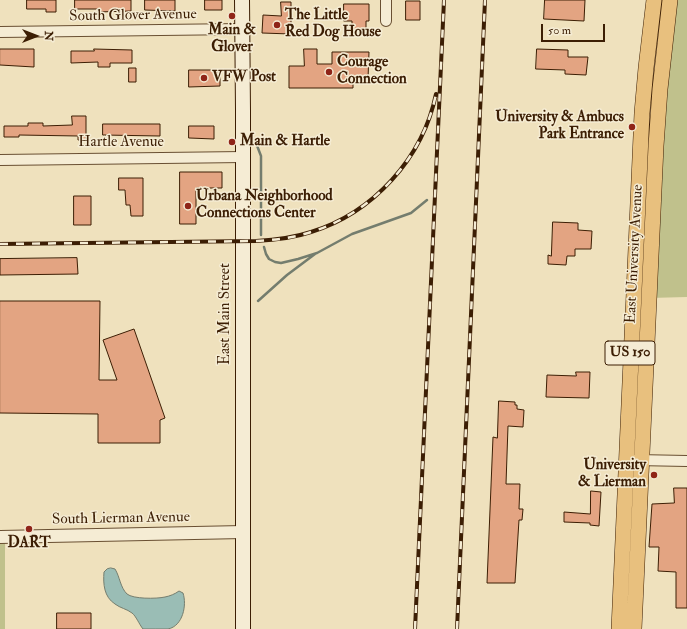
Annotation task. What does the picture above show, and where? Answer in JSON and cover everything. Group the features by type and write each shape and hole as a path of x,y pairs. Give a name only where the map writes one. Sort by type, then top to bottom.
{"main road":[{"name":"East Main Street","path":"242,0 243,629"},
{"name":"East University Avenue","path":"619,629 642,113 654,0"},
{"name":"East University Avenue","path":"634,629 656,146 670,0"}],"street":[{"path":"386,0 386,21"},
{"name":"South Glover Avenue","path":"0,32 242,29"},
{"name":"Hartle Avenue","path":"0,160 243,157"},
{"path":"626,460 687,461"},
{"name":"South Lierman Avenue","path":"0,536 243,532"}],"green space":[{"path":"670,0 687,0 687,297 649,298"},
{"path":"0,540 5,540 5,629 0,629"}],"water":[{"path":"111,568 115,569 123,588 130,596 139,598 161,598 179,591 183,593 184,609 183,614 177,624 168,629 143,629 133,614 119,607 108,598 104,586 104,572"}],"building":[{"path":"27,0 56,0 56,12 46,12 46,9 27,9"},
{"path":"75,0 131,0 131,11 98,12 98,9 75,9"},
{"path":"145,0 175,0 175,11 145,10"},
{"path":"205,0 222,0 222,10 205,10"},
{"path":"545,0 585,0 584,21 544,19"},
{"path":"406,1 420,1 420,20 406,20"},
{"name":"The Little Red Dog House","path":"281,2 291,2 291,34 262,33 263,15 281,16"},
{"path":"344,4 369,4 369,21 366,21 366,32 352,32 352,21 344,21"},
{"path":"0,49 34,49 34,67 0,65"},
{"path":"94,49 132,50 132,63 110,63 110,67 98,67 98,62 71,63 71,51 94,51"},
{"name":"Courage Connection","path":"304,49 317,49 317,64 332,64 332,52 369,52 368,79 353,78 353,88 289,88 289,66 304,66"},
{"path":"537,49 568,50 568,57 588,57 586,75 565,74 565,70 536,69"},
{"path":"129,68 136,68 136,82 129,82"},
{"name":"VFW Post","path":"189,70 220,70 220,86 189,87"},
{"path":"72,116 86,116 86,140 78,140 78,136 19,135 19,137 4,137 4,126 28,126 28,123 43,123 43,126 72,125"},
{"path":"103,124 160,124 160,136 103,135"},
{"path":"189,126 214,126 214,139 189,138"},
{"name":"Urbana Neighborhood Connections Center","path":"180,172 222,172 222,188 196,188 196,224 180,224"},
{"path":"119,178 143,178 143,216 131,216 130,205 126,205 125,190 119,190"},
{"path":"74,196 91,196 91,225 74,225"},
{"path":"553,222 578,223 578,230 592,231 591,249 575,249 575,256 567,256 566,265 548,264 548,255 551,256"},
{"path":"77,258 78,274 0,275 0,259"},
{"path":"0,301 100,301 99,380 117,380 103,340 134,329 165,418 160,420 160,443 98,443 98,414 0,413"},
{"path":"576,372 590,372 589,398 546,397 547,375 576,376"},
{"path":"499,401 515,402 517,409 524,410 523,427 508,426 506,484 520,484 519,509 523,509 522,520 519,520 515,583 487,583 493,437 497,438"},
{"path":"674,488 687,488 687,608 676,608 676,572 658,571 659,547 649,547 652,504 674,503"},
{"path":"591,491 601,492 599,526 590,525 590,523 564,522 564,512 590,514"},
{"path":"57,613 91,613 91,629 57,629"}],"waterway":[{"path":"256,143 261,156 261,235"},
{"path":"264,247 269,259 275,262 281,263 298,259 317,253 352,234 411,213 427,200"},
{"path":"258,301 287,275 315,254"}],"railway":[{"path":"415,629 444,0"},
{"path":"457,629 485,0"},
{"path":"0,244 256,241 297,236 311,232 334,223 355,211 374,197 392,180 407,161 420,140 429,118 436,94"}],"place":[{"name":"Main & Glover","path":"232,16"},
{"name":"The Little Red Dog House","path":"277,25"},
{"name":"Courage Connection","path":"329,72"},
{"name":"VFW Post","path":"204,78"},
{"name":"University & Ambucs Park Entrance","path":"632,127"},
{"name":"Main & Hartle","path":"232,142"},
{"name":"Urbana Neighborhood Connections Center","path":"188,206"},
{"name":"University & Lierman","path":"654,475"},
{"name":"DART","path":"29,529"}]}
